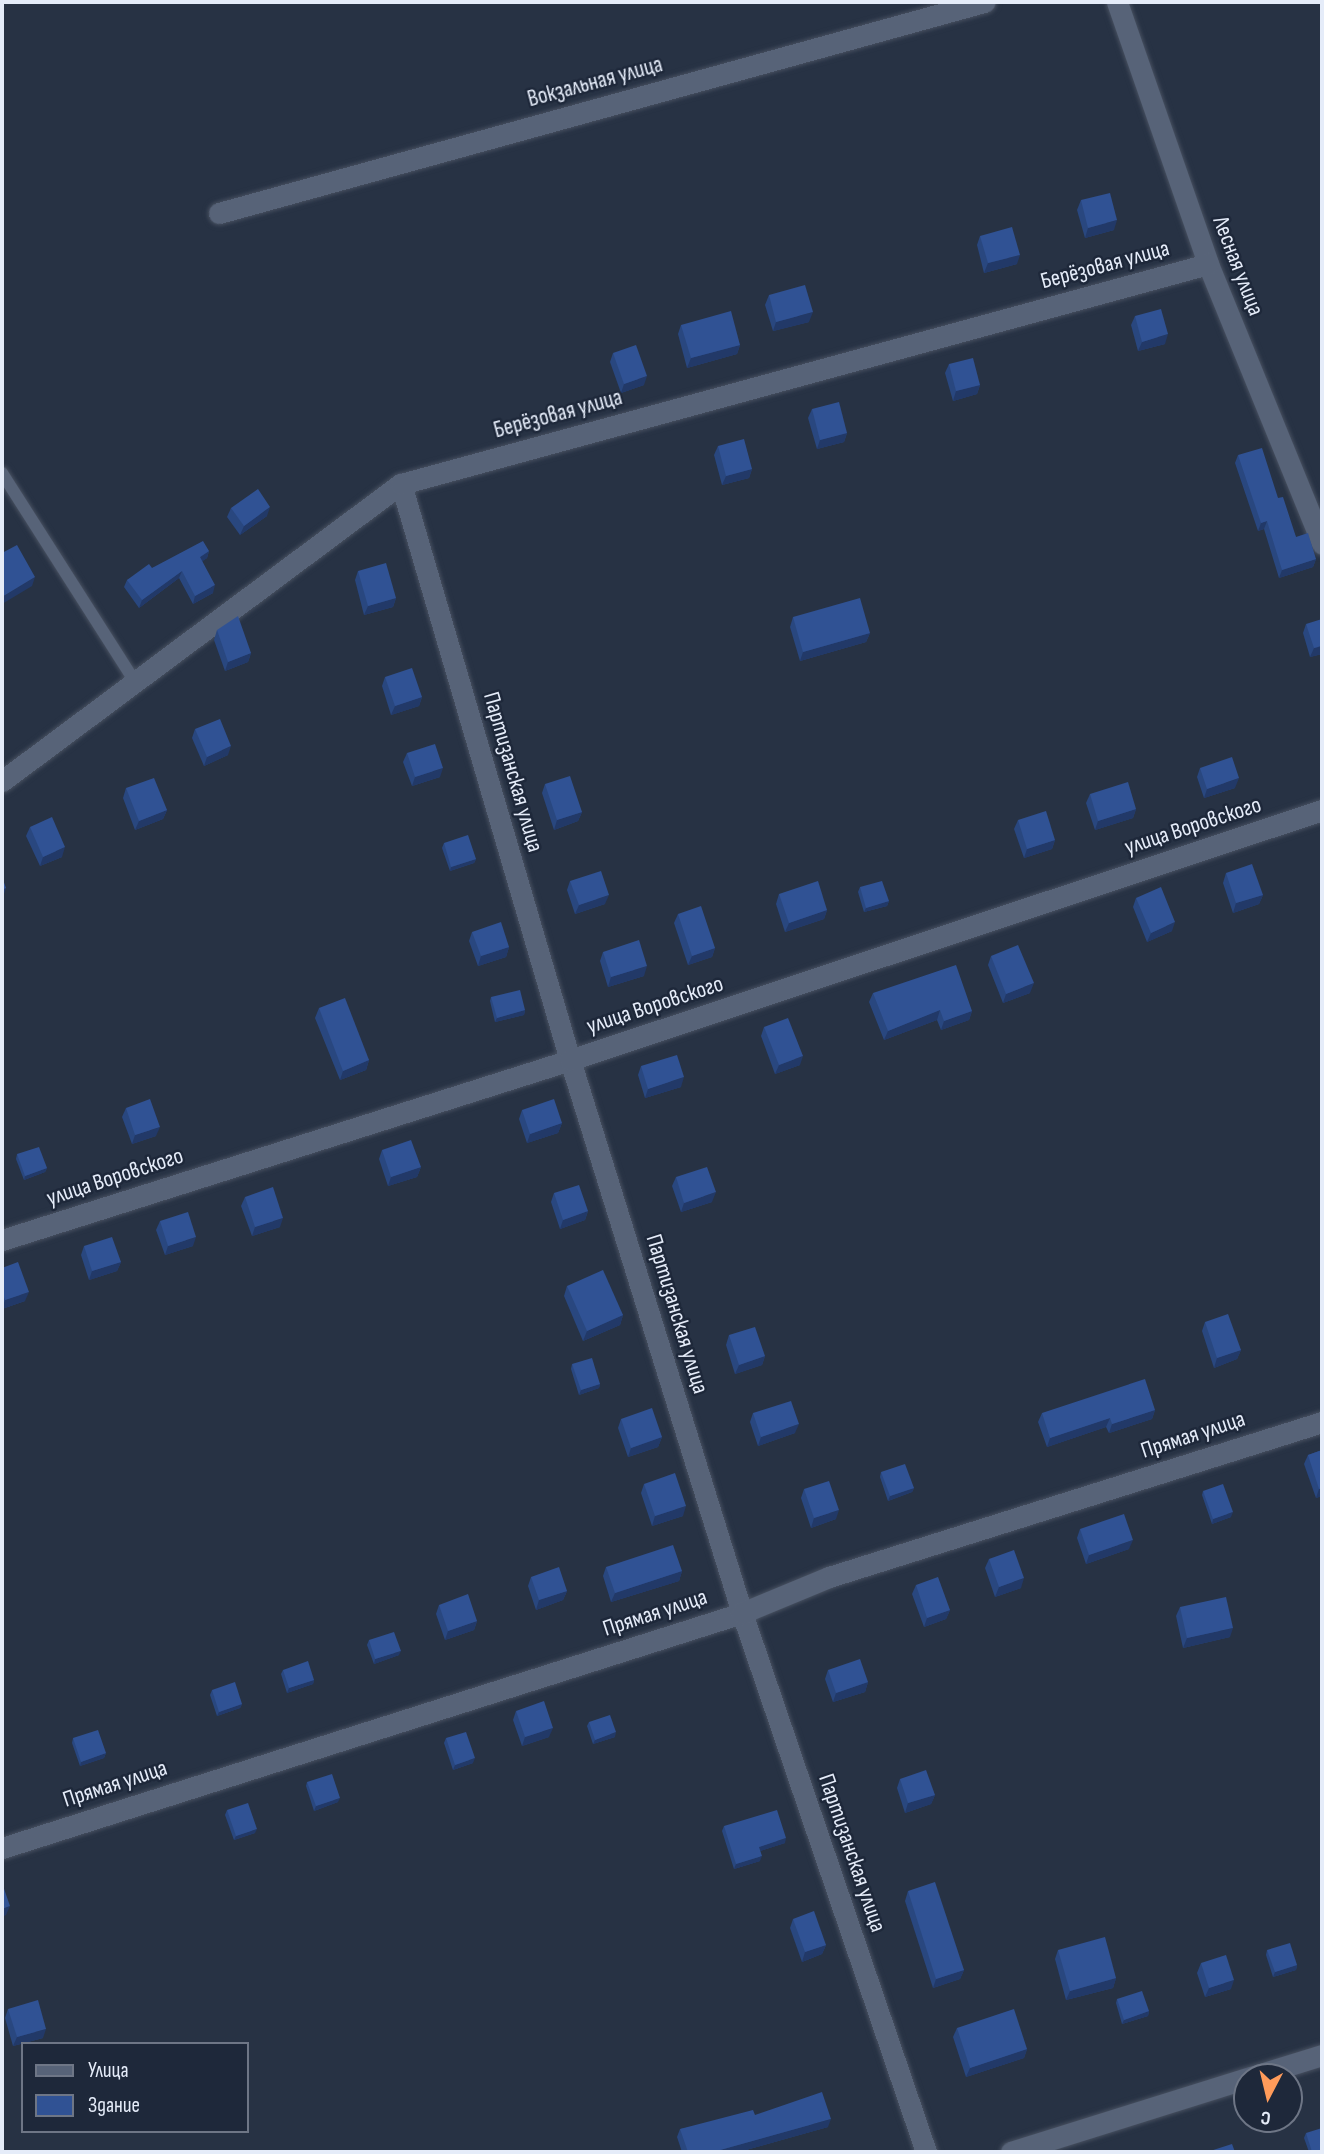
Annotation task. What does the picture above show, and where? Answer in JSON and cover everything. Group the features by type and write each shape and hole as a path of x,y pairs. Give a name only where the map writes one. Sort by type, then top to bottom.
{"street":[{"name":"Вокзальная улица","path":"219,213 984,2"},
{"name":"Лесная улица","path":"1117,2 1208,264 1322,544"},
{"name":"Берёзовая улица","path":"2,781 401,484 1208,264"},
{"name":"Партизанская улица","path":"401,484 570,1060 742,1613 926,2152"},
{"name":"улица Воровского","path":"2,1240 570,1060 1322,810"},
{"name":"Прямая улица","path":"2,1848 742,1613 829,1577 1322,1422"},
{"path":"1295,2063 1322,2054"},
{"path":"1011,2152 1233,2083"}],"lane":[{"path":"2,473 135,682"}],"building":[{"path":"1110,193 1117,220 1088,228 1081,200"},
{"path":"1012,227 1020,255 988,263 980,236"},
{"path":"805,285 813,312 776,322 769,295"},
{"path":"1161,309 1168,334 1142,342 1135,316"},
{"path":"731,311 740,345 691,358 681,325"},
{"path":"636,345 647,376 624,384 613,353"},
{"path":"973,358 980,385 956,391 949,364"},
{"path":"839,402 847,433 820,440 812,409"},
{"path":"744,439 752,469 726,476 718,446"},
{"path":"1262,448 1278,498 1283,497 1296,537 1308,533 1316,559 1282,570 1267,521 1261,523 1238,455"},
{"path":"258,489 270,507 244,526 231,508"},
{"path":"203,541 209,551 200,557 215,585 195,596 182,571 142,600 127,580 149,564 152,568"},
{"path":"17,545 35,577 2,597 2,553"},
{"path":"386,563 396,598 368,606 358,571"},
{"path":"860,598 870,633 803,652 793,617"},
{"path":"238,616 251,653 228,662 217,630"},
{"path":"1322,619 1322,646 1314,648 1306,624"},
{"path":"412,668 422,697 395,706 385,677"},
{"path":"220,719 231,746 207,757 195,729"},
{"path":"435,744 443,768 415,777 407,753"},
{"path":"1232,757 1239,778 1207,789 1200,768"},
{"path":"570,776 582,812 557,820 545,784"},
{"path":"154,778 167,810 139,821 126,788"},
{"path":"1128,782 1136,809 1098,821 1090,794"},
{"path":"1046,811 1055,840 1027,849 1018,820"},
{"path":"52,817 65,847 43,857 30,827"},
{"path":"468,835 476,859 451,867 444,843"},
{"path":"1252,864 1263,895 1236,903 1226,873"},
{"path":"601,871 609,895 579,905 570,881"},
{"path":"818,881 827,910 789,923 779,894"},
{"path":"882,881 889,901 866,908 860,887"},
{"path":"1161,887 1175,922 1151,933 1136,898"},
{"path":"701,906 715,948 692,956 678,914"},
{"path":"501,922 509,947 481,956 472,932"},
{"path":"639,940 647,966 611,977 603,952"},
{"path":"1018,945 1034,983 1006,994 991,956"},
{"path":"956,965 972,1011 944,1021 940,1010 888,1031 873,993"},
{"path":"520,990 525,1010 497,1018 491,997"},
{"path":"345,998 369,1060 343,1071 319,1008"},
{"path":"788,1018 803,1056 779,1065 764,1027"},
{"path":"677,1055 684,1077 648,1089 641,1066"},
{"path":"150,1099 160,1127 135,1135 126,1108"},
{"path":"554,1099 562,1123 530,1134 522,1110"},
{"path":"411,1140 421,1167 391,1177 382,1150"},
{"path":"39,1147 47,1168 25,1176 17,1154"},
{"path":"707,1167 716,1192 684,1203 676,1177"},
{"path":"579,1185 588,1211 563,1220 554,1193"},
{"path":"273,1187 283,1218 255,1227 245,1197"},
{"path":"188,1212 196,1237 168,1246 160,1221"},
{"path":"112,1237 121,1262 92,1271 84,1246"},
{"path":"18,1262 29,1292 5,1300 2,1292 2,1268"},
{"path":"603,1270 623,1315 587,1331 567,1286"},
{"path":"1228,1314 1241,1350 1217,1358 1205,1322"},
{"path":"755,1327 765,1356 739,1365 729,1335"},
{"path":"592,1358 600,1384 581,1390 572,1364"},
{"path":"1145,1379 1155,1410 1112,1424 1110,1418 1050,1438 1042,1413"},
{"path":"791,1401 799,1424 761,1437 753,1413"},
{"path":"652,1408 662,1437 631,1448 621,1419"},
{"path":"1322,1450 1322,1488 1319,1489 1308,1455"},
{"path":"905,1464 914,1488 890,1496 881,1472"},
{"path":"675,1473 686,1506 655,1516 644,1484"},
{"path":"829,1481 839,1510 814,1518 804,1489"},
{"path":"1223,1484 1233,1512 1213,1519 1203,1491"},
{"path":"1124,1514 1133,1540 1089,1555 1080,1529"},
{"path":"673,1545 682,1571 615,1593 606,1567"},
{"path":"1014,1550 1024,1578 999,1587 989,1559"},
{"path":"559,1567 567,1591 539,1600 531,1577"},
{"path":"938,1577 950,1610 927,1618 916,1585"},
{"path":"468,1594 477,1621 448,1631 439,1605"},
{"path":"1226,1597 1233,1628 1187,1638 1180,1607"},
{"path":"394,1632 401,1651 375,1659 369,1640"},
{"path":"860,1659 868,1682 836,1693 828,1670"},
{"path":"308,1661 314,1680 289,1688 283,1670"},
{"path":"235,1682 242,1704 219,1712 212,1690"},
{"path":"544,1701 553,1728 525,1737 516,1711"},
{"path":"610,1715 616,1732 595,1740 589,1722"},
{"path":"98,1730 106,1753 81,1762 73,1738"},
{"path":"466,1732 475,1758 455,1765 446,1738"},
{"path":"926,1770 935,1795 908,1803 900,1779"},
{"path":"332,1774 340,1798 316,1806 307,1782"},
{"path":"248,1803 257,1829 236,1836 227,1810"},
{"path":"777,1810 786,1838 759,1847 762,1856 736,1864 724,1826"},
{"path":"935,1882 964,1970 936,1979 908,1891"},
{"path":"2,1883 10,1906 2,1909"},
{"path":"814,1911 826,1945 805,1952 793,1919"},
{"path":"1105,1937 1116,1978 1070,1991 1058,1950"},
{"path":"1290,1943 1297,1965 1275,1972 1267,1950"},
{"path":"1226,1955 1234,1980 1209,1988 1201,1963"},
{"path":"1142,1991 1149,2011 1124,2020 1117,1999"},
{"path":"38,2000 46,2029 17,2037 8,2009"},
{"path":"1014,2009 1027,2049 970,2068 957,2028"},
{"path":"822,2092 831,2119 713,2152 688,2152 680,2129 753,2110 755,2115"},
{"path":"1322,2128 1322,2150 1312,2152 1306,2133"},
{"path":"1232,2144 1235,2152 1207,2152"}]}
